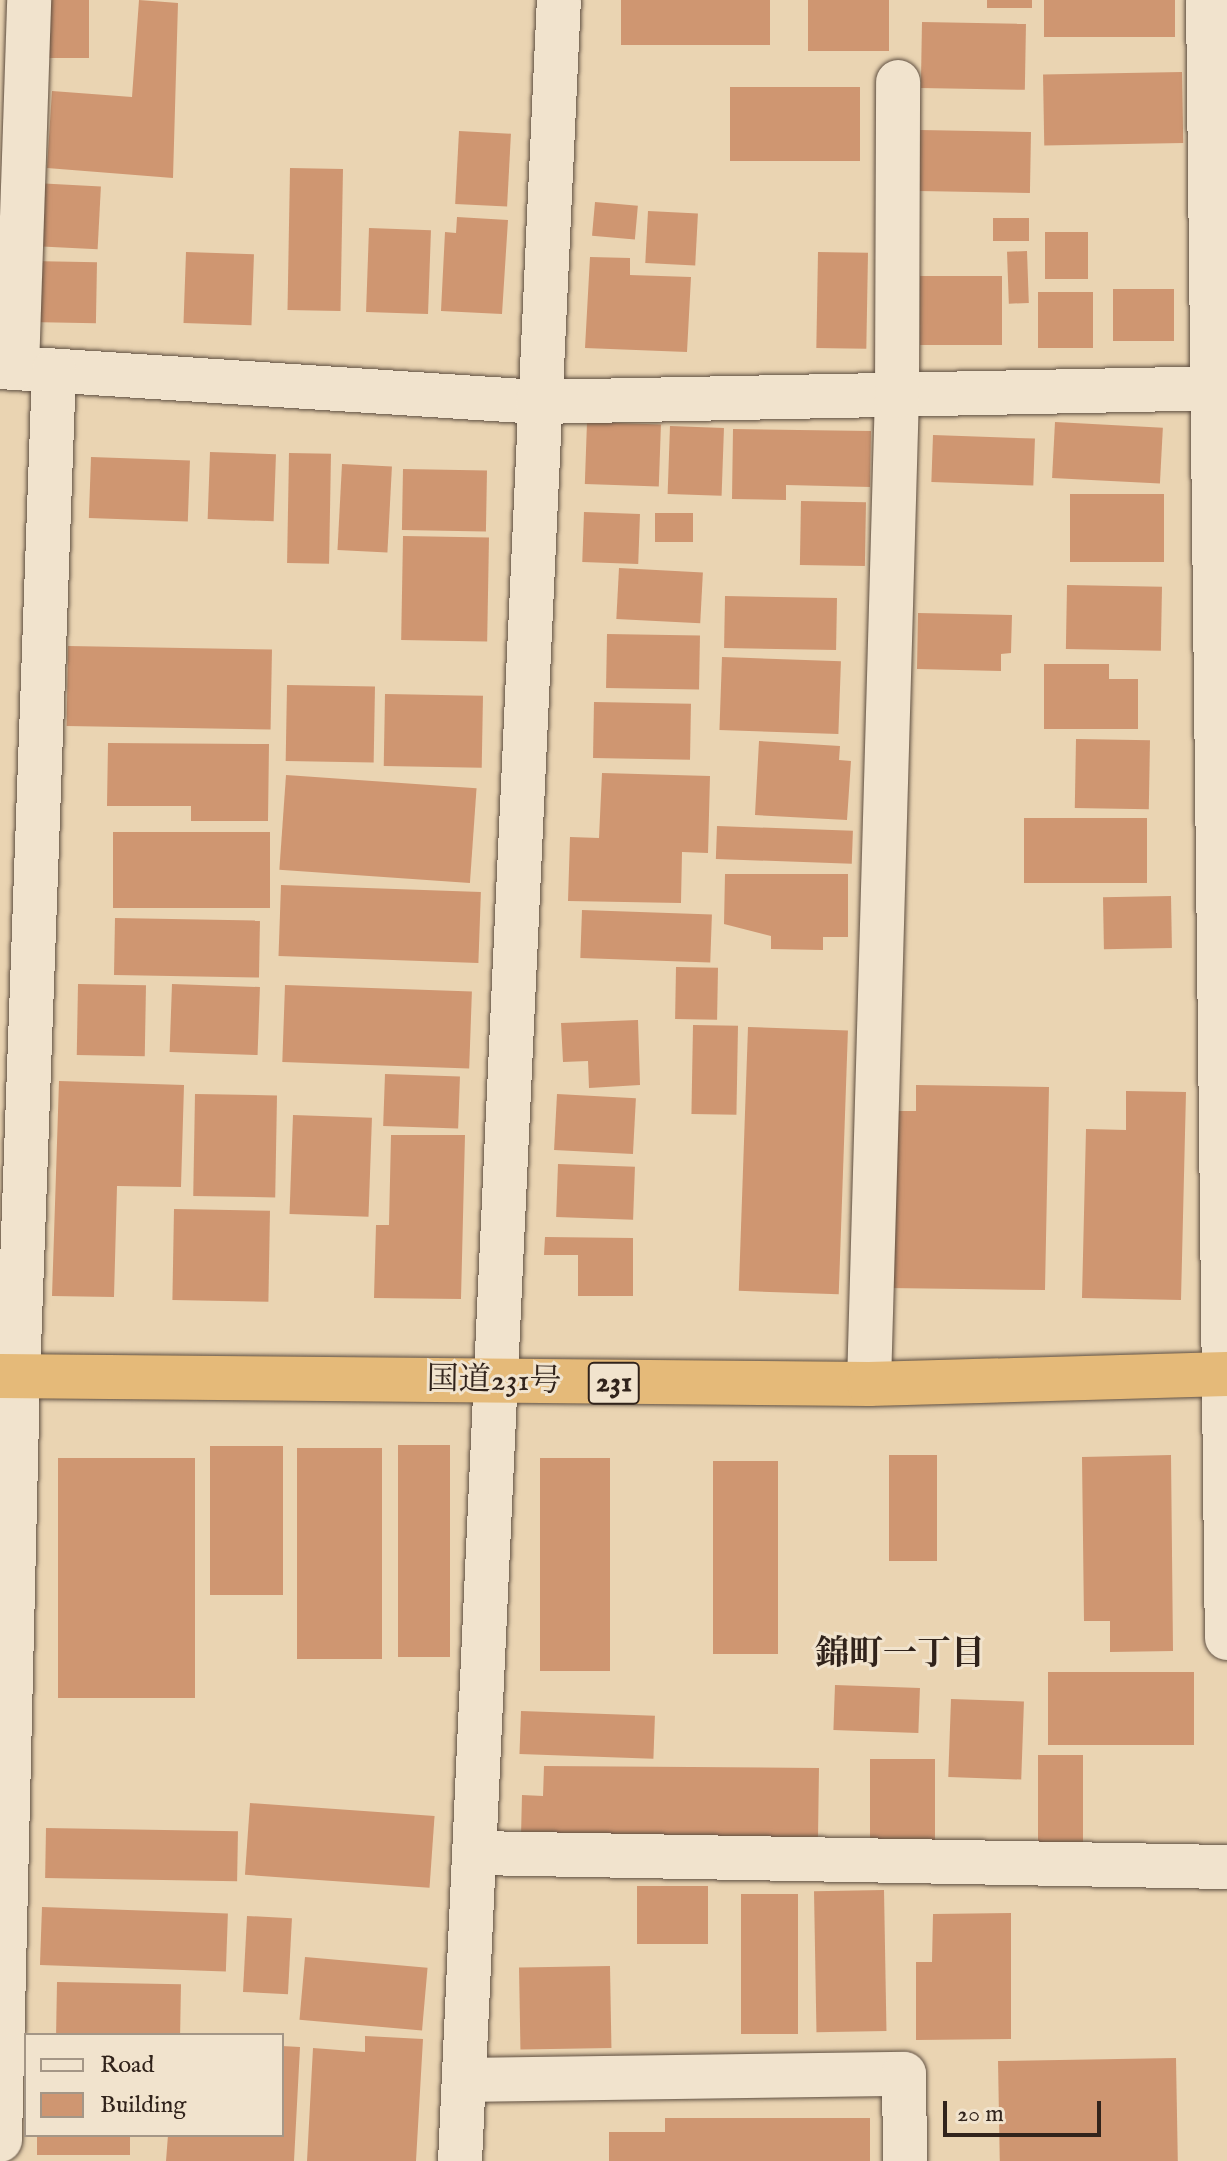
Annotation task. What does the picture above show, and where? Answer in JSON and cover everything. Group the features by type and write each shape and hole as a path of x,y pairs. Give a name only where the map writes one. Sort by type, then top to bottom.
{"highway":[{"name":"国道231号","path":"9,1376 869,1384 1224,1374"}],"street":[{"path":"0,2140 29,0"},
{"path":"460,2161 497,1382 538,402 559,0"},
{"path":"1208,0 1218,388 1227,1638"},
{"path":"869,1384 897,396 898,82"},
{"path":"24,369 538,402 1218,388"},
{"path":"476,1853 1227,1867"},
{"path":"465,2080 904,2074 905,2161"}],"building":[{"path":"38,0 89,0 89,58 38,58"},
{"path":"139,0 178,3 173,178 47,168 52,91 132,97"},
{"path":"621,0 770,0 770,45 621,45"},
{"path":"808,0 889,0 889,51 808,51"},
{"path":"987,0 1032,0 1032,8 987,8"},
{"path":"1044,0 1175,0 1175,37 1044,37"},
{"path":"922,22 1026,24 1025,90 921,88"},
{"path":"1182,72 1183,143 1044,145 1043,74"},
{"path":"730,87 860,87 860,161 730,161"},
{"path":"920,130 1031,132 1030,193 919,191"},
{"path":"459,131 511,134 507,207 455,204"},
{"path":"290,168 343,169 341,311 288,310"},
{"path":"35,183 101,186 98,249 32,246"},
{"path":"595,202 638,206 635,240 592,236"},
{"path":"648,211 698,214 695,266 645,263"},
{"path":"457,217 508,220 502,314 441,311 445,232 456,233"},
{"path":"993,218 1029,218 1029,241 993,241"},
{"path":"369,228 431,230 428,314 366,312"},
{"path":"1045,232 1088,232 1088,279 1045,279"},
{"path":"1027,251 1029,303 1009,304 1007,252"},
{"path":"186,252 254,254 251,325 184,323"},
{"path":"818,252 868,253 866,349 816,348"},
{"path":"590,257 630,258 630,275 691,277 687,352 585,348"},
{"path":"30,261 97,262 96,323 29,322"},
{"path":"920,276 1002,276 1002,345 920,345"},
{"path":"1113,289 1174,289 1174,341 1113,341"},
{"path":"1038,292 1093,292 1093,348 1038,348"},
{"path":"587,422 661,425 659,487 585,484"},
{"path":"1055,422 1163,428 1160,484 1052,478"},
{"path":"670,426 724,428 722,496 668,494"},
{"path":"733,429 871,431 870,487 786,485 786,500 732,499"},
{"path":"933,435 1035,439 1033,486 931,482"},
{"path":"210,452 276,454 274,521 208,519"},
{"path":"289,453 331,454 329,564 287,563"},
{"path":"91,457 190,460 188,521 89,518"},
{"path":"342,464 392,467 387,552 337,550"},
{"path":"403,469 487,470 486,531 402,530"},
{"path":"1070,494 1164,494 1164,562 1070,562"},
{"path":"801,501 866,502 865,566 800,565"},
{"path":"584,512 640,514 638,564 582,562"},
{"path":"655,513 693,513 693,542 655,542"},
{"path":"403,536 489,538 487,641 401,640"},
{"path":"619,568 703,572 700,623 616,619"},
{"path":"1067,585 1162,587 1161,651 1066,649"},
{"path":"725,596 837,598 836,650 724,648"},
{"path":"918,613 1012,615 1011,653 1001,654 1001,671 917,669"},
{"path":"607,634 700,636 699,690 606,688"},
{"path":"68,646 272,650 271,730 67,726"},
{"path":"722,657 841,661 838,734 719,730"},
{"path":"1044,664 1109,664 1109,679 1138,679 1138,729 1044,729"},
{"path":"287,685 375,687 374,763 286,761"},
{"path":"385,694 483,696 482,768 384,766"},
{"path":"594,702 691,704 690,760 593,758"},
{"path":"1076,739 1150,740 1149,809 1075,808"},
{"path":"759,741 840,746 839,760 851,761 847,820 755,815"},
{"path":"108,743 269,744 268,821 191,821 191,806 107,806"},
{"path":"602,773 710,776 708,853 682,852 681,903 568,901 570,837 599,838"},
{"path":"286,775 477,788 470,883 279,870"},
{"path":"1024,818 1147,818 1147,883 1024,883"},
{"path":"717,826 853,831 852,864 716,859"},
{"path":"113,832 270,832 270,908 113,908"},
{"path":"725,874 848,874 848,937 823,937 823,950 771,949 771,936 724,924"},
{"path":"281,885 481,892 478,963 279,956"},
{"path":"1171,896 1172,948 1104,949 1103,897"},
{"path":"582,910 712,915 710,963 580,958"},
{"path":"115,918 260,921 259,978 114,975"},
{"path":"676,967 718,968 717,1020 675,1019"},
{"path":"78,984 146,985 145,1056 77,1055"},
{"path":"172,984 260,987 258,1055 170,1052"},
{"path":"285,985 472,992 469,1068 282,1062"},
{"path":"638,1020 640,1085 589,1088 588,1061 563,1062 561,1023"},
{"path":"693,1025 738,1026 736,1115 691,1114"},
{"path":"748,1027 848,1030 839,1294 739,1291"},
{"path":"385,1074 460,1077 458,1129 383,1126"},
{"path":"59,1081 184,1085 181,1187 117,1186 114,1297 52,1296"},
{"path":"916,1085 1049,1087 1045,1290 889,1288 892,1111 916,1111"},
{"path":"1126,1091 1186,1092 1181,1300 1082,1298 1086,1129 1126,1130"},
{"path":"195,1094 277,1095 275,1197 193,1196"},
{"path":"557,1094 636,1098 633,1154 554,1150"},
{"path":"293,1115 372,1118 368,1217 290,1214"},
{"path":"391,1135 465,1135 461,1299 374,1298 376,1225 389,1225"},
{"path":"558,1164 635,1167 633,1220 556,1217"},
{"path":"174,1209 270,1211 268,1302 172,1300"},
{"path":"545,1237 633,1238 633,1296 578,1296 578,1255 544,1255"},
{"path":"398,1445 450,1445 450,1657 398,1657"},
{"path":"210,1446 283,1446 283,1595 210,1595"},
{"path":"297,1448 382,1448 382,1659 297,1659"},
{"path":"889,1455 937,1455 937,1561 889,1561"},
{"path":"1171,1455 1173,1651 1110,1652 1110,1621 1084,1621 1082,1457"},
{"path":"58,1458 195,1458 195,1698 58,1698"},
{"path":"540,1458 610,1458 610,1671 540,1671"},
{"path":"713,1461 778,1461 778,1654 713,1654"},
{"path":"1048,1672 1194,1672 1194,1745 1048,1745"},
{"path":"835,1685 920,1688 918,1733 833,1730"},
{"path":"951,1699 1024,1702 1021,1780 948,1777"},
{"path":"521,1711 655,1716 653,1759 519,1754"},
{"path":"1038,1755 1083,1755 1083,1843 1038,1843"},
{"path":"870,1759 935,1759 935,1842 870,1842"},
{"path":"544,1766 819,1768 818,1838 521,1836 522,1795 543,1796"},
{"path":"250,1803 435,1816 430,1888 245,1875"},
{"path":"46,1828 238,1831 237,1881 45,1878"},
{"path":"637,1886 708,1886 708,1944 637,1944"},
{"path":"884,1890 886,2031 816,2032 814,1891"},
{"path":"741,1894 798,1894 798,2034 741,2034"},
{"path":"42,1907 228,1913 226,1971 40,1965"},
{"path":"1011,1913 1011,2039 916,2040 916,1962 932,1962 933,1914"},
{"path":"247,1916 292,1918 288,1994 243,1992"},
{"path":"305,1957 428,1968 422,2030 300,2020"},
{"path":"610,1966 611,2048 520,2050 519,1968"},
{"path":"57,1982 181,1984 180,2033 56,2033"},
{"path":"365,2036 423,2039 416,2161 307,2161 313,2048 365,2052"},
{"path":"284,2046 300,2047 294,2161 166,2161 168,2137 284,2137"},
{"path":"1176,2058 1178,2161 1000,2161 998,2061"},
{"path":"665,2118 870,2118 870,2161 609,2161 609,2132 665,2132"},
{"path":"37,2137 130,2137 130,2155 37,2155"}],"district":[{"name":"錦町一丁目","path":"900,1655"}]}
